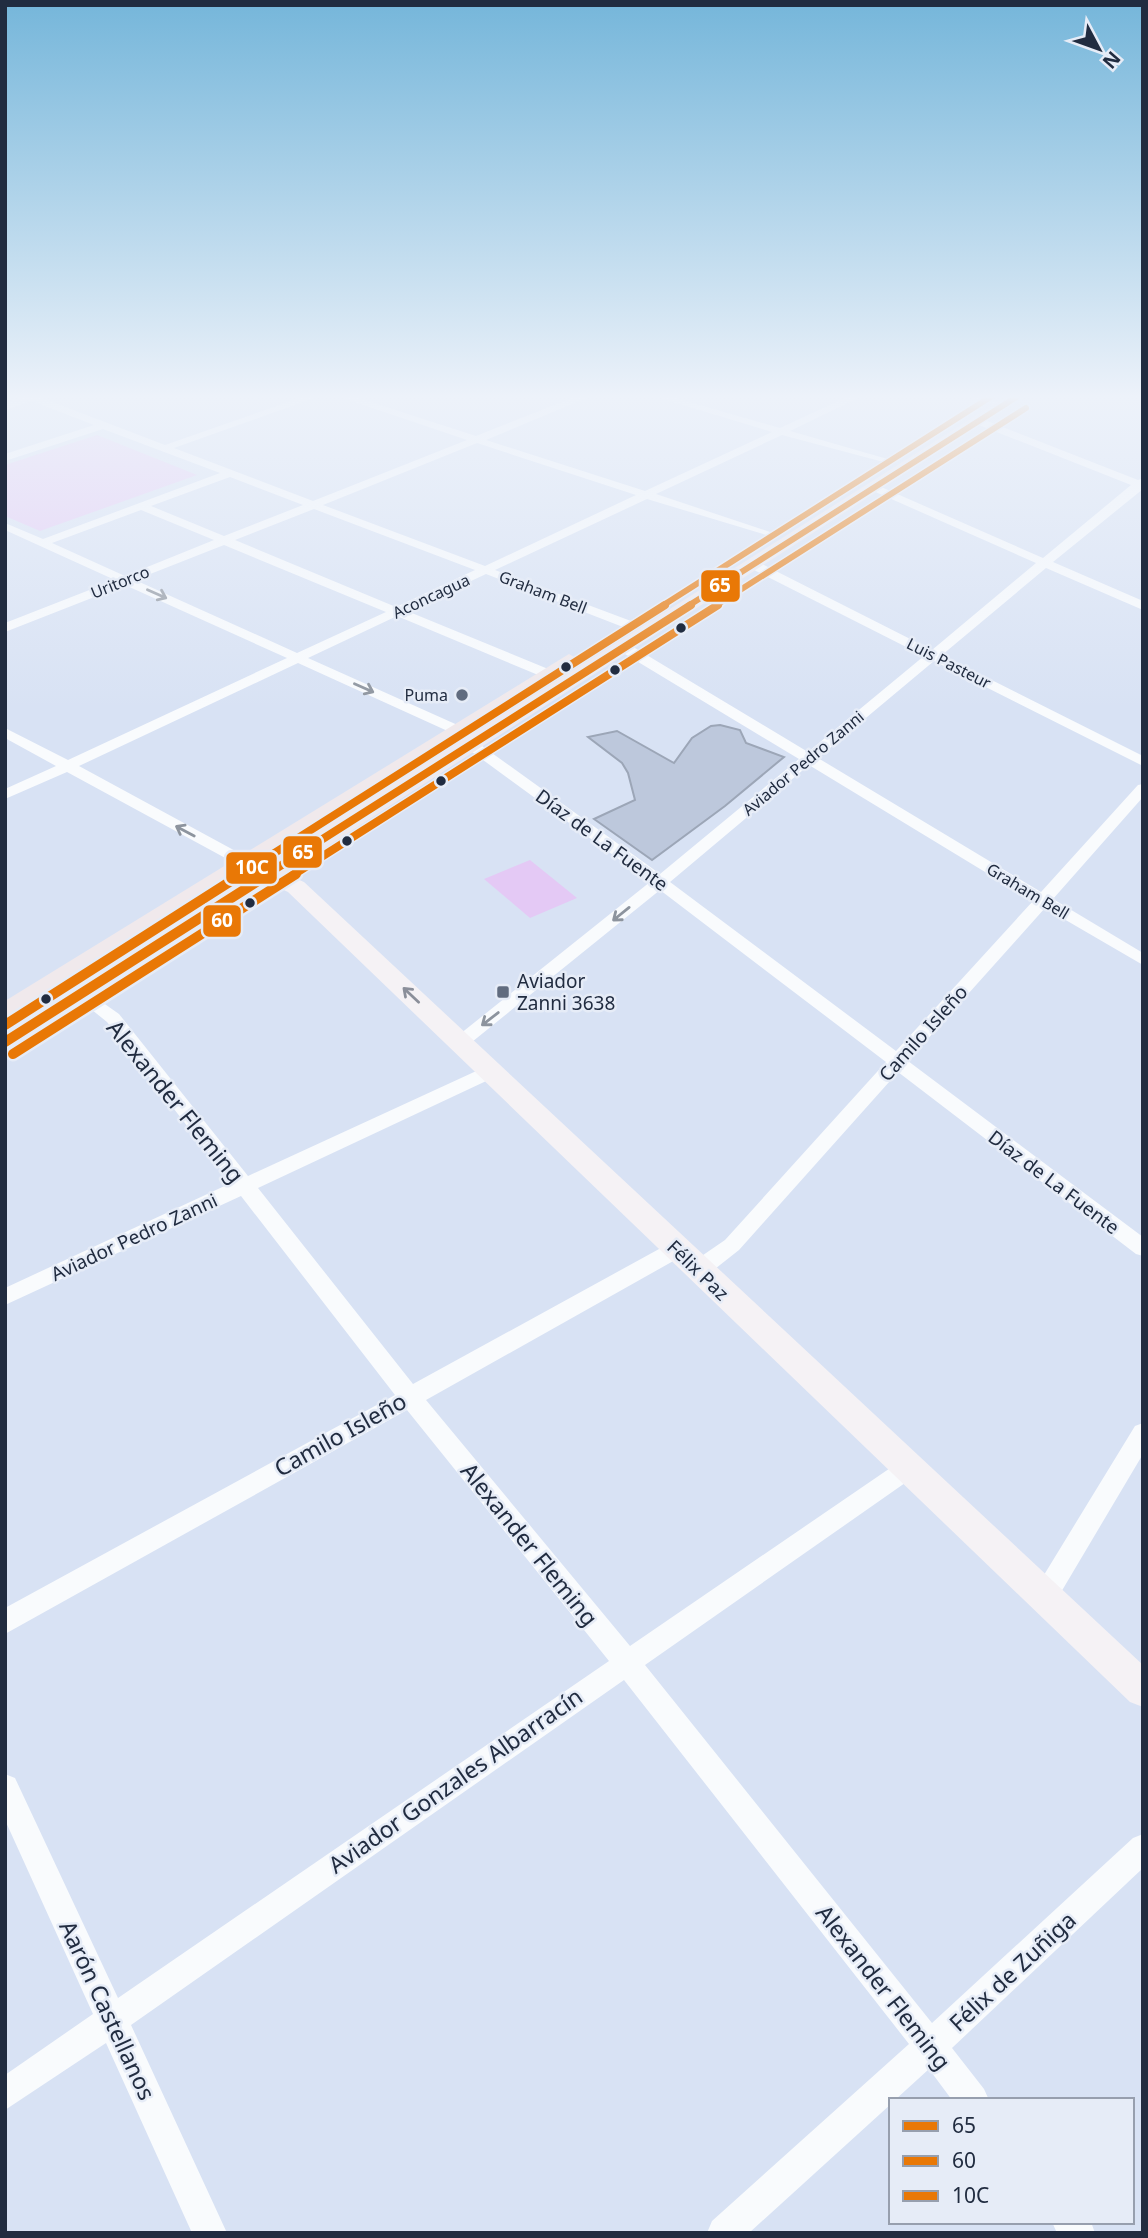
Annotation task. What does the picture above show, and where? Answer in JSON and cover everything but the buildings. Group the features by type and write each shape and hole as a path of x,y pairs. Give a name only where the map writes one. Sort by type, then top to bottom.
{"main road":[{"path":"5,1042 272,874 465,738 548,674 825,500"},
{"path":"5,1013 246,863 625,648 855,500"},
{"name":"Félix Paz","path":"246,863 296,887 1143,1690"}],"street":[{"path":"42,542 156,500"},
{"name":"Graham Bell","path":"301,500 627,624"},
{"name":"Uritorco","path":"5,628 324,500"},
{"name":"Aconcagua","path":"5,795 633,500"},
{"path":"662,500 769,535"},
{"path":"904,500 1143,606"},
{"name":"Aviador Pedro Zanni","path":"461,1042 660,882 1122,500"},
{"path":"141,506 548,674"},
{"name":"Díaz de La Fuente","path":"5,526 298,658 465,738 660,882 1143,1248"},
{"name":"Luis Pasteur","path":"754,565 1143,762"},
{"name":"Graham Bell","path":"625,648 1143,960"},
{"path":"5,732 246,863"},
{"name":"Camilo Isleño","path":"5,1622 409,1396 687,1259 732,1245 1143,788"},
{"name":"Alexander Fleming","path":"82,993 113,1018 409,1396 626,1662 971,2098"},
{"name":"Aviador Pedro Zanni","path":"5,1297 492,1071"},
{"path":"1045,1597 1143,1433"},
{"name":"Aviador Gonzales Albarracín","path":"5,2094 907,1469"},
{"name":"Aarón Castellanos","path":"5,1788 210,2233"},
{"name":"Félix de Zuñiga","path":"724,2233 931,2046 1143,1848"}],"shaded area":[{"path":"5,500 126,500 40,531 5,516"},
{"path":"530,860 577,898 530,918 484,879"}],"transit line":[{"name":"10C","path":"5,1025 828,500"},
{"name":"65","path":"5,1042 854,500"},
{"name":"60","path":"13,1054 881,500"}],"place":[{"name":"Puma","path":"462,695"},
{"name":"Aviador Zanni 3638","path":"503,992"}]}
